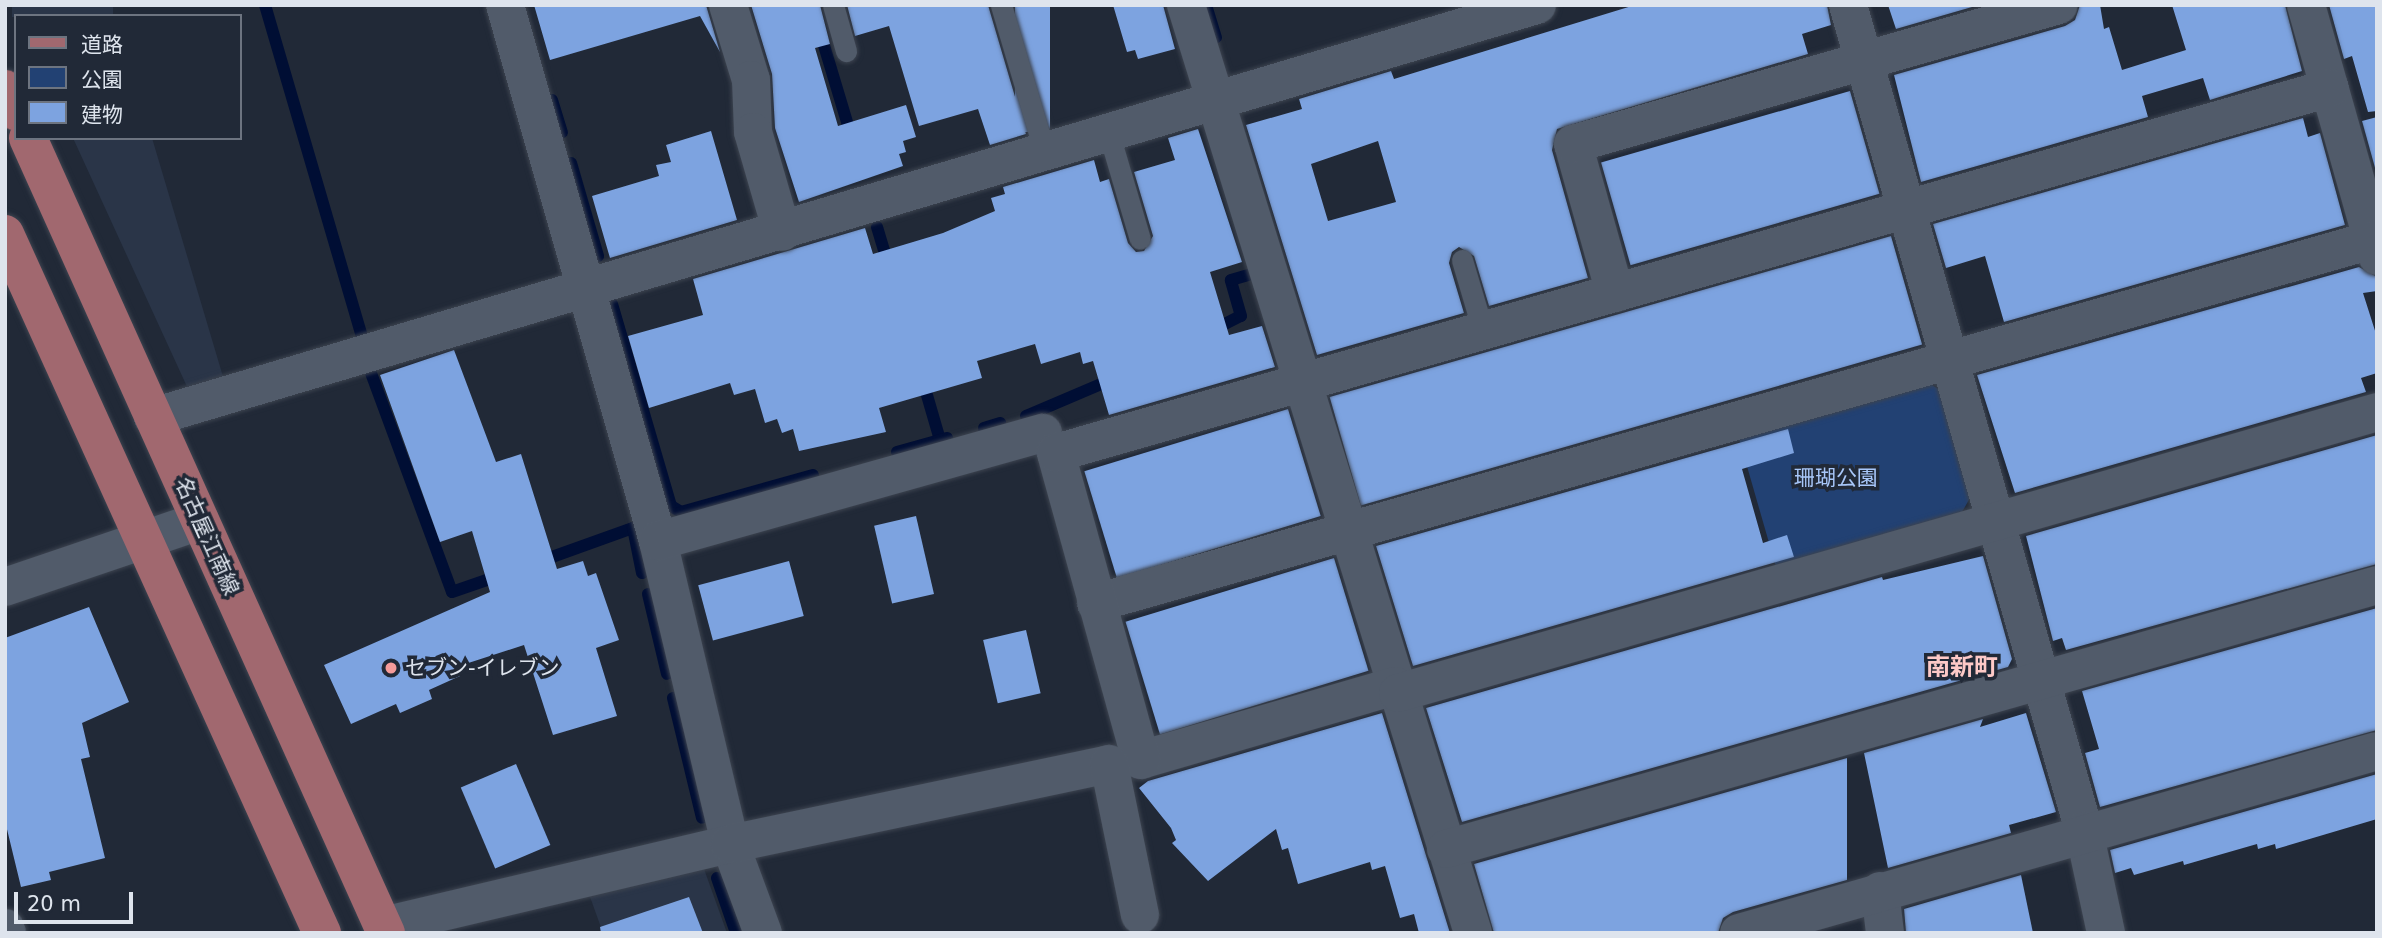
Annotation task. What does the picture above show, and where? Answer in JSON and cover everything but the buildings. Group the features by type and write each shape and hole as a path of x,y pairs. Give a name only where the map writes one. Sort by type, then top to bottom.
{"main road":[{"path":"5,89 14,108"},
{"name":"名古屋江南線","path":"29,140 385,929"},
{"path":"5,234 322,933"}],"street":[{"path":"505,5 590,290 658,541 730,844 762,933"},
{"path":"728,5 751,80 753,132 782,232"},
{"path":"1186,5 1214,103 1350,531 1396,689 1473,933"},
{"path":"153,417 590,290 1537,5"},
{"path":"1848,5 2084,831 2106,933"},
{"path":"1615,293 1573,144 2059,5"},
{"path":"1096,603 1950,360 2374,248 2306,5"},
{"path":"2330,88 1056,453 1141,760 2377,412"},
{"path":"658,541 1043,433"},
{"path":"5,587 200,521"},
{"path":"1446,849 2377,585"},
{"path":"1739,933 2084,831 2377,751"},
{"path":"385,929 730,844 1109,764 1140,915"},
{"path":"1880,891 1885,933"}],"lane":[{"path":"833,5 846,51"},
{"path":"1001,5 1045,153"},
{"path":"1109,134 1140,239"},
{"path":"1462,260 1483,331"}],"shaded area":[{"path":"12,5 113,5 113,14 14,14 12,17"},
{"path":"74,140 153,140 224,380 189,391"},
{"path":"704,869 727,933 603,933 589,894"}],"green space":[{"name":"珊瑚公園","path":"1927,382 1940,390 1970,498 1962,512 1776,567 1738,435"}],"waterway":[{"path":"265,5 363,340"},
{"path":"1206,5 1216,37"},
{"path":"820,32 852,139"},
{"path":"552,100 562,133"},
{"path":"571,163 598,256"},
{"path":"877,227 889,267"},
{"path":"1213,330 1241,316 1231,280 1265,270"},
{"path":"612,304 671,506 681,512 813,475"},
{"path":"371,373 452,592 501,575"},
{"path":"922,378 940,440"},
{"path":"1026,416 1115,378"},
{"path":"984,428 1000,423"},
{"path":"897,452 947,438"},
{"path":"538,562 633,528 642,573"},
{"path":"648,594 667,674"},
{"path":"673,698 702,818"},
{"path":"717,878 736,933"}],"place":[{"name":"セブン-イレブン","path":"391,668"}],"district":[{"name":"南新町","path":"1962,668"}]}
